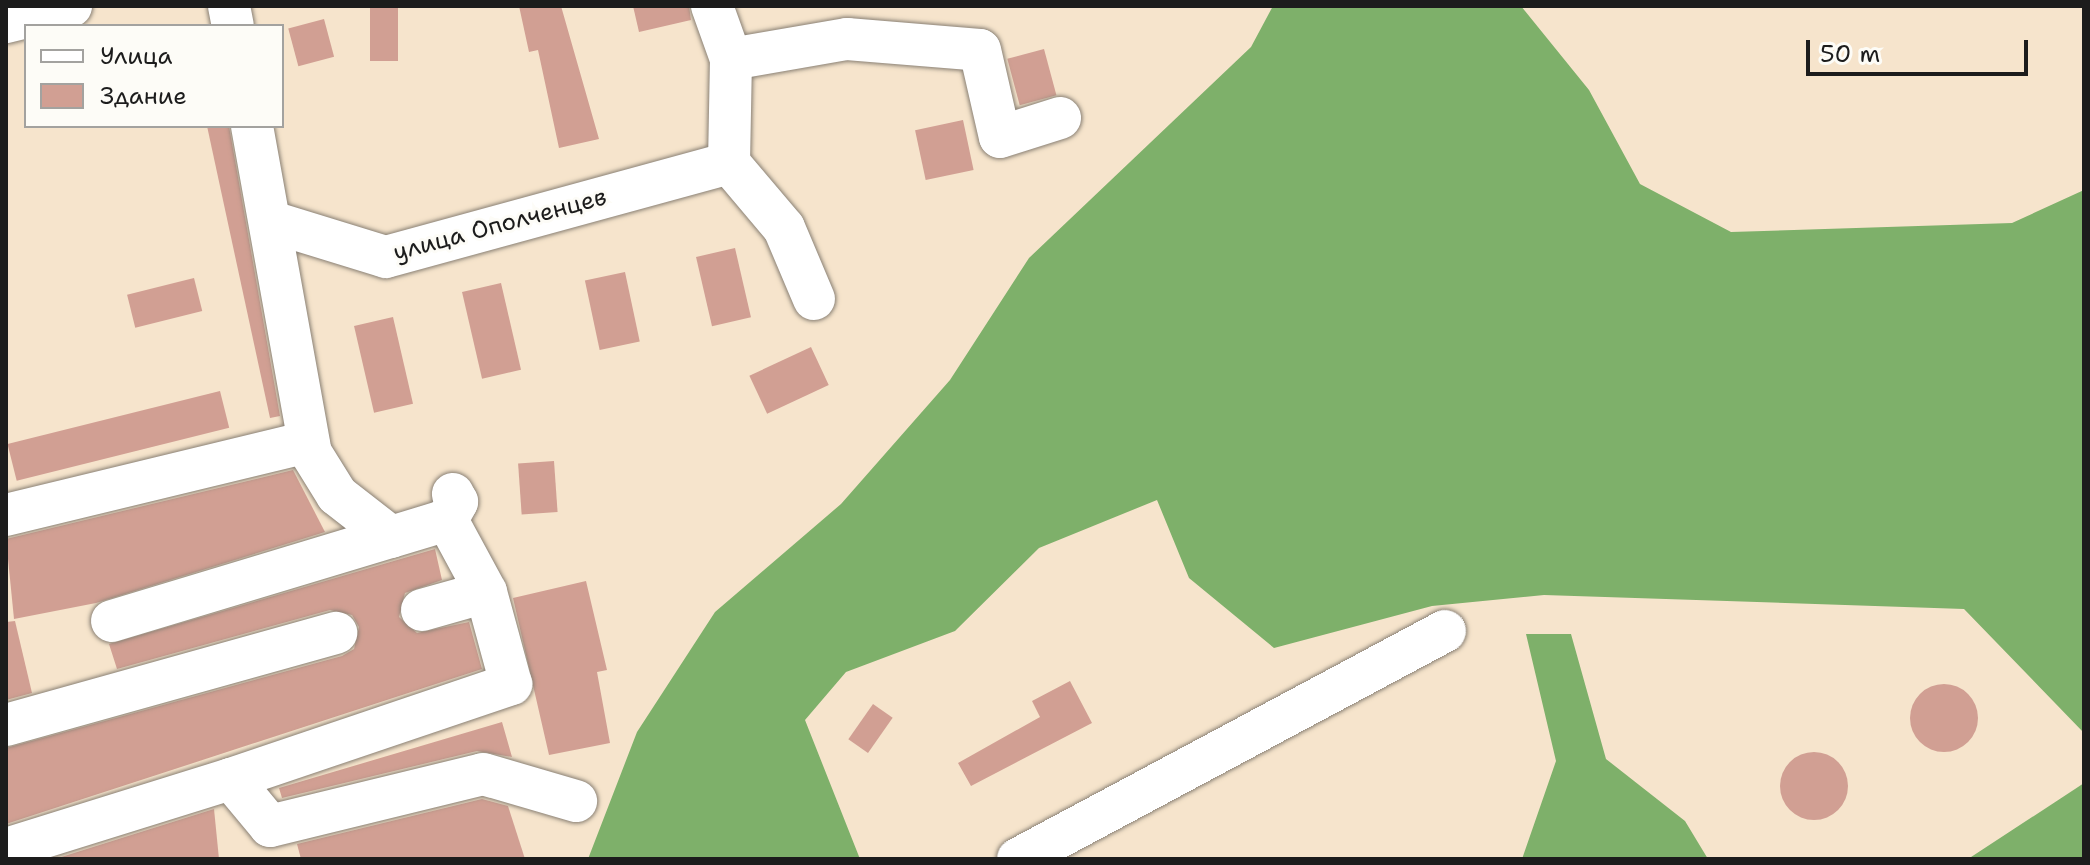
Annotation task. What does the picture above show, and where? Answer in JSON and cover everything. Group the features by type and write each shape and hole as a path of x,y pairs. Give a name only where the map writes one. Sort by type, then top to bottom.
{"street":[{"path":"6,22 71,6"},
{"path":"712,6 731,59 729,163 784,228 814,299"},
{"path":"731,59 847,39 980,50 1000,137 1060,118"},
{"path":"252,128 272,222 308,442 337,495 391,537"},
{"name":"улица Ополченцев","path":"272,222 386,257 729,163"},
{"path":"6,515 308,442"},
{"path":"6,849 231,779 511,684 486,592 450,507 391,537 112,621"},
{"path":"422,610 486,592"},
{"path":"1018,859 1445,631"},
{"path":"6,725 336,633"},
{"path":"231,779 270,826 483,774 576,801"}],"green space":[{"path":"1273,6 1521,6 1589,90 1640,184 1731,232 2012,223 2084,190 2084,733 1964,609 1544,595 1432,606 1274,648 1189,578 1157,500 1039,548 955,631 846,672 805,720 860,859 588,859 637,732 715,612 841,504 950,380 1029,258 1251,47"},
{"path":"1526,634 1571,634 1606,759 1685,821 1708,859 1522,859 1556,761"},
{"path":"2084,783 2084,859 1968,859 2075,789"}],"building":[{"path":"370,6 398,6 398,61 370,61"},
{"path":"519,6 561,6 599,139 559,148 538,50 529,52"},
{"path":"633,6 689,6 691,20 639,32"},
{"path":"324,19 334,57 298,66 288,29"},
{"path":"1044,49 1056,95 1020,105 1007,59"},
{"path":"963,120 974,170 926,180 915,130"},
{"path":"207,128 229,128 280,416 270,418"},
{"path":"735,248 751,317 712,326 696,257"},
{"path":"625,272 640,341 600,350 585,281"},
{"path":"194,278 202,311 135,328 127,295"},
{"path":"501,283 521,370 482,379 462,292"},
{"path":"393,317 413,404 374,413 354,326"},
{"path":"811,347 829,385 767,414 749,376"},
{"path":"220,391 229,428 17,481 8,444"},
{"path":"554,461 558,512 522,514 518,464"},
{"path":"293,470 325,532 96,603 14,619 6,539"},
{"path":"435,549 442,580 405,593 399,617 417,633 469,622 482,669 6,824 6,748 342,656 354,649 359,627 352,615 330,610 117,669 109,644"},
{"path":"586,581 607,670 597,672 610,743 549,755 513,598"},
{"path":"15,621 32,693 6,700 6,622"},
{"path":"1070,681 1092,723 971,786 958,763 1040,717 1032,701"},
{"path":"1944,684 1968,694 1978,718 1968,742 1944,752 1920,742 1910,718 1920,694"},
{"path":"873,704 893,718 868,753 848,739"},
{"path":"502,722 512,757 477,751 282,798 279,788"},
{"path":"1814,752 1838,762 1848,786 1838,810 1814,820 1790,810 1780,786 1790,762"},
{"path":"482,799 508,806 525,859 301,859 297,844"},
{"path":"214,809 219,859 55,859"}]}
